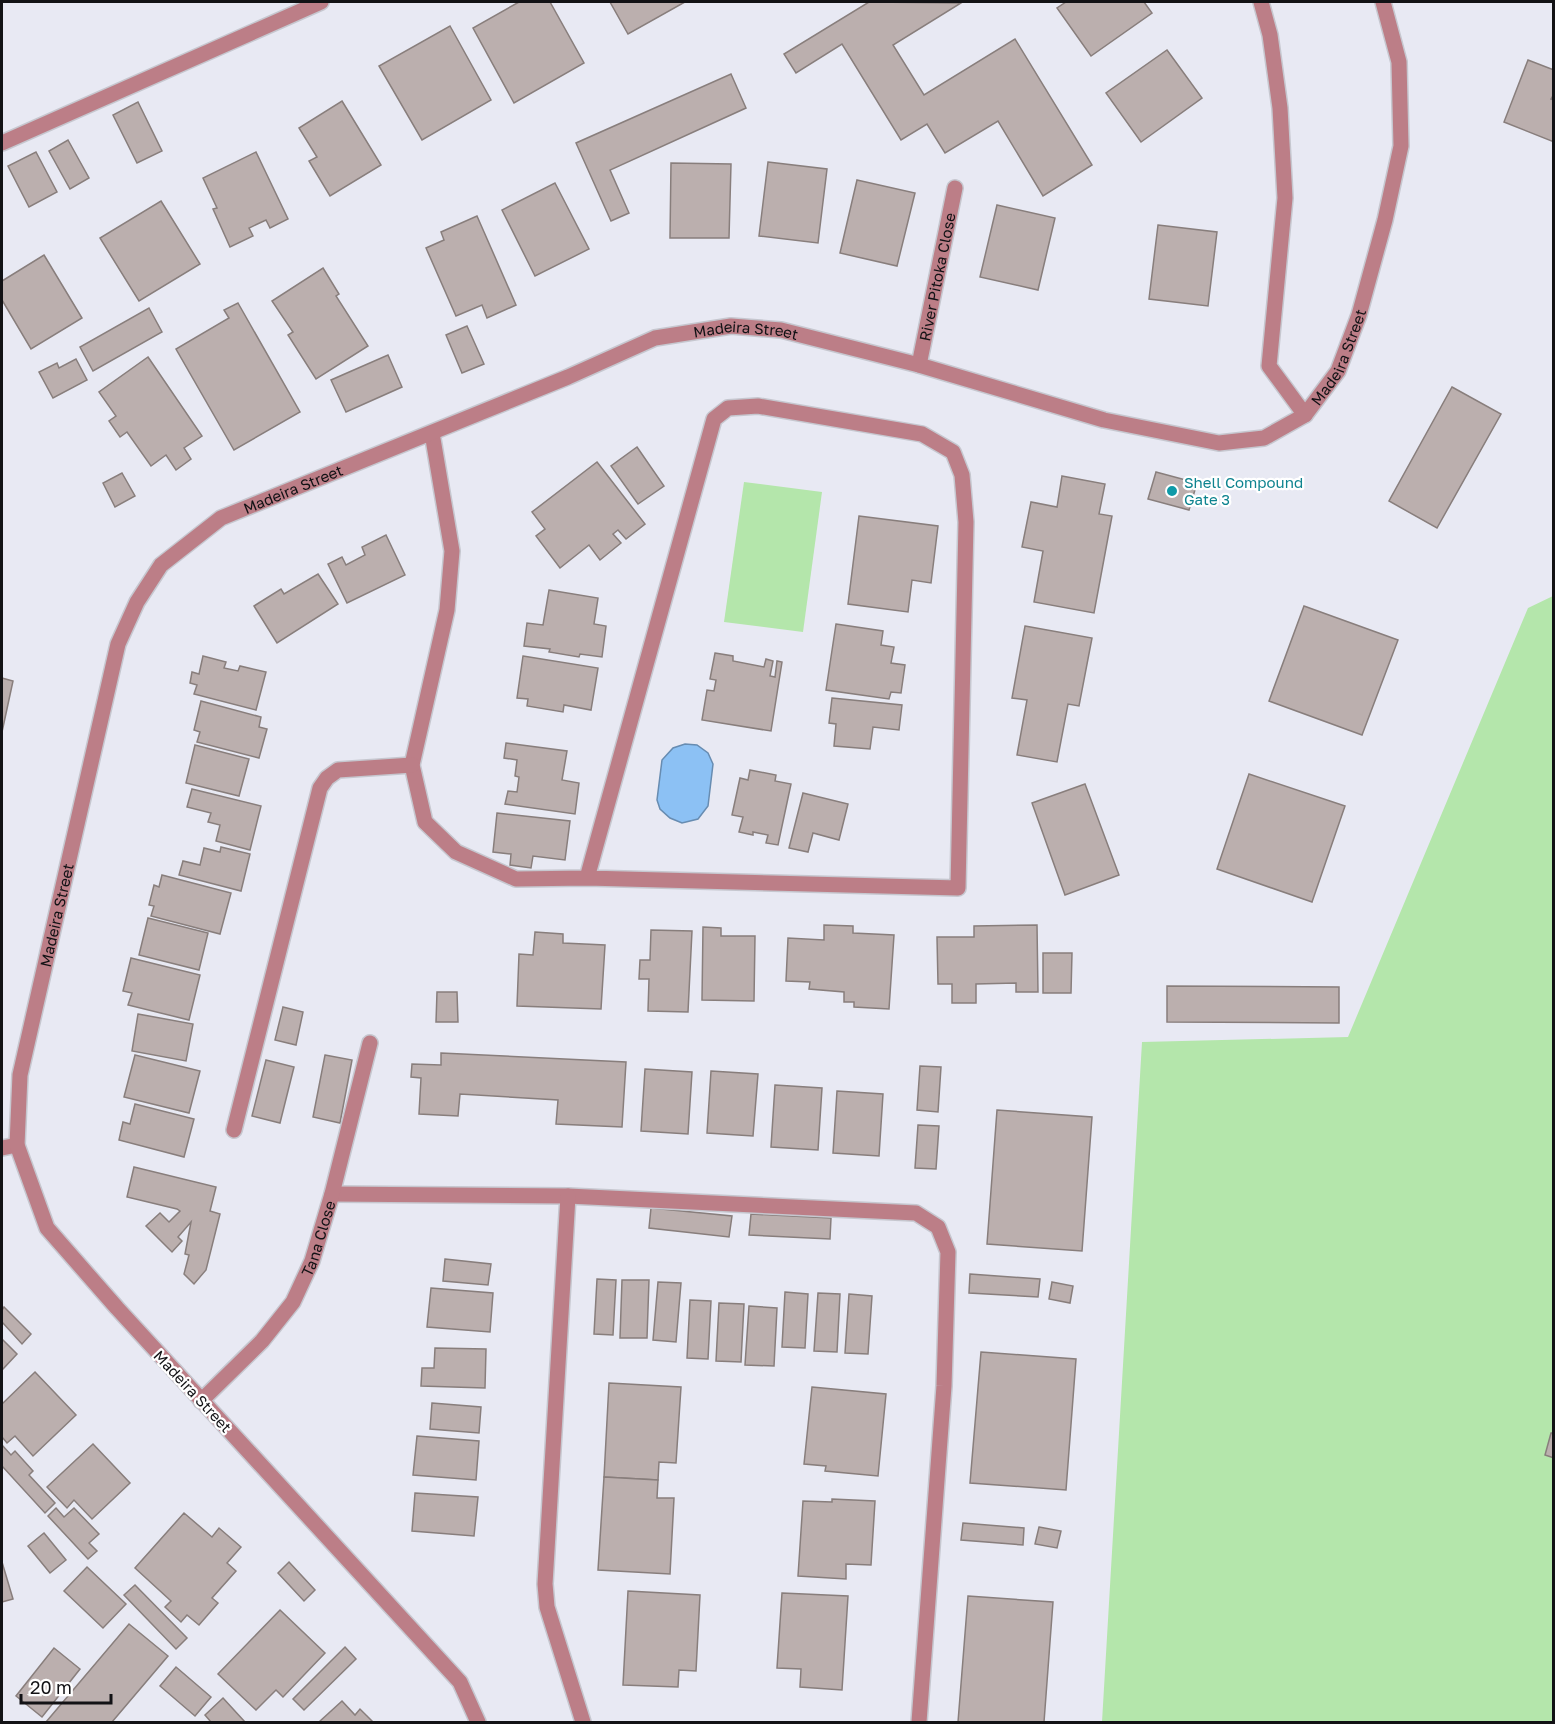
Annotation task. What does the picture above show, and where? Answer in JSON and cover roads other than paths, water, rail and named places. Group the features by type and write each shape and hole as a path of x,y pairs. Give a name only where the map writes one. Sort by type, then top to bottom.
{"street":[{"path":"2,143 321,2"},
{"path":"1261,2 1270,35 1280,108 1285,198 1269,366 1305,415"},
{"name":"Madeira Street","path":"478,1722 460,1682 201,1401 47,1228 9,1147 20,1075 118,644 136,602 161,565 222,518 568,377 655,338 731,326 781,330 919,365 1104,420 1219,443 1264,438 1305,415 1338,371 1359,315 1385,220 1401,146 1399,62 1383,2"},
{"name":"River Pitoka Close","path":"919,365 955,188"},
{"path":"432,433 452,551 447,610 411,765 425,822 456,852 516,879 587,878 958,888 966,522 963,475 953,452 922,434 758,406 728,408 714,419 587,878"},
{"path":"234,1130 320,788 327,778 339,770 411,765"},
{"name":"Tana Close","path":"201,1401 262,1341 293,1302 312,1262 332,1194 370,1043"},
{"path":"332,1194 568,1196 916,1213 938,1227 948,1252 944,1386 919,1722"},
{"path":"568,1196 545,1584 547,1607 583,1722"}],"water":[{"path":"685,744 697,745 708,753 713,764 708,806 698,819 682,823 670,818 660,809 657,800 662,760 673,748"}],"place":[{"name":"Shell Compound Gate 3","path":"1172,491"}]}
